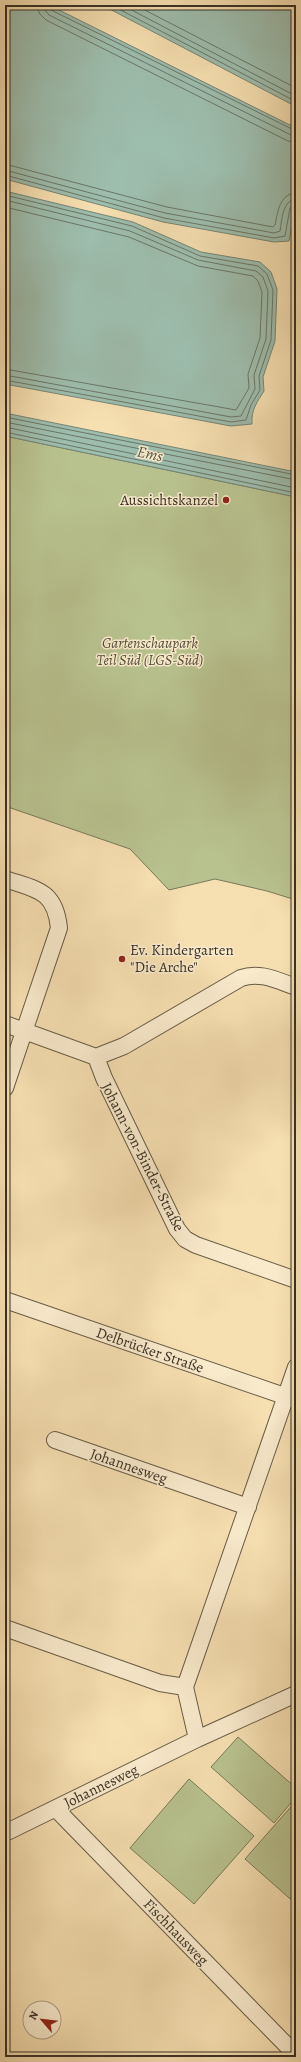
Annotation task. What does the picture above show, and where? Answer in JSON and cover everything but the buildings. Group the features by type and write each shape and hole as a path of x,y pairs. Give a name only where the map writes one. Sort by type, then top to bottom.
{"street":[{"path":"5,879 39,890 50,898 58,913 59,928 5,1088"},
{"path":"5,1024 96,1057 124,1046 241,978 252,974 267,977 296,987"},
{"name":"Johann-von-Binder-Straße","path":"96,1057 104,1078 176,1229 185,1239 196,1246 296,1280"},
{"name":"Delbrücker Straße","path":"5,1300 292,1398"},
{"path":"197,1739 185,1687 248,1508 292,1398 296,1367"},
{"name":"Johannesweg","path":"55,1440 248,1508"},
{"path":"5,1628 160,1683 185,1687"},
{"name":"Johannesweg","path":"5,1833 197,1739 296,1694"},
{"name":"Fischhausweg","path":"56,1809 296,2055"}],"green space":[{"name":"Gartenschaupark Teil Süd (LGS-Süd)","path":"5,436 296,497 296,900 267,891 215,879 169,890 130,849 5,806"},
{"path":"238,1737 296,1788 296,1797 274,1823 211,1767"},
{"path":"189,1779 254,1836 194,1904 130,1848"},
{"path":"296,1801 296,1904 245,1859"}],"water":[{"path":"5,5 49,5 296,128 296,201 289,241 274,242 163,222 5,179"},
{"path":"102,5 296,5 296,103 291,104"},
{"path":"5,191 133,222 201,252 260,262 271,272 277,289 275,341 263,377 264,391 254,410 252,424 231,426 5,384"},
{"name":"Ems","path":"5,413 296,472 296,497 5,436"}],"place":[{"name":"Aussichtskanzel","path":"226,500"},
{"name":"Ev. Kindergarten \"Die Arche\"","path":"122,959"}]}
